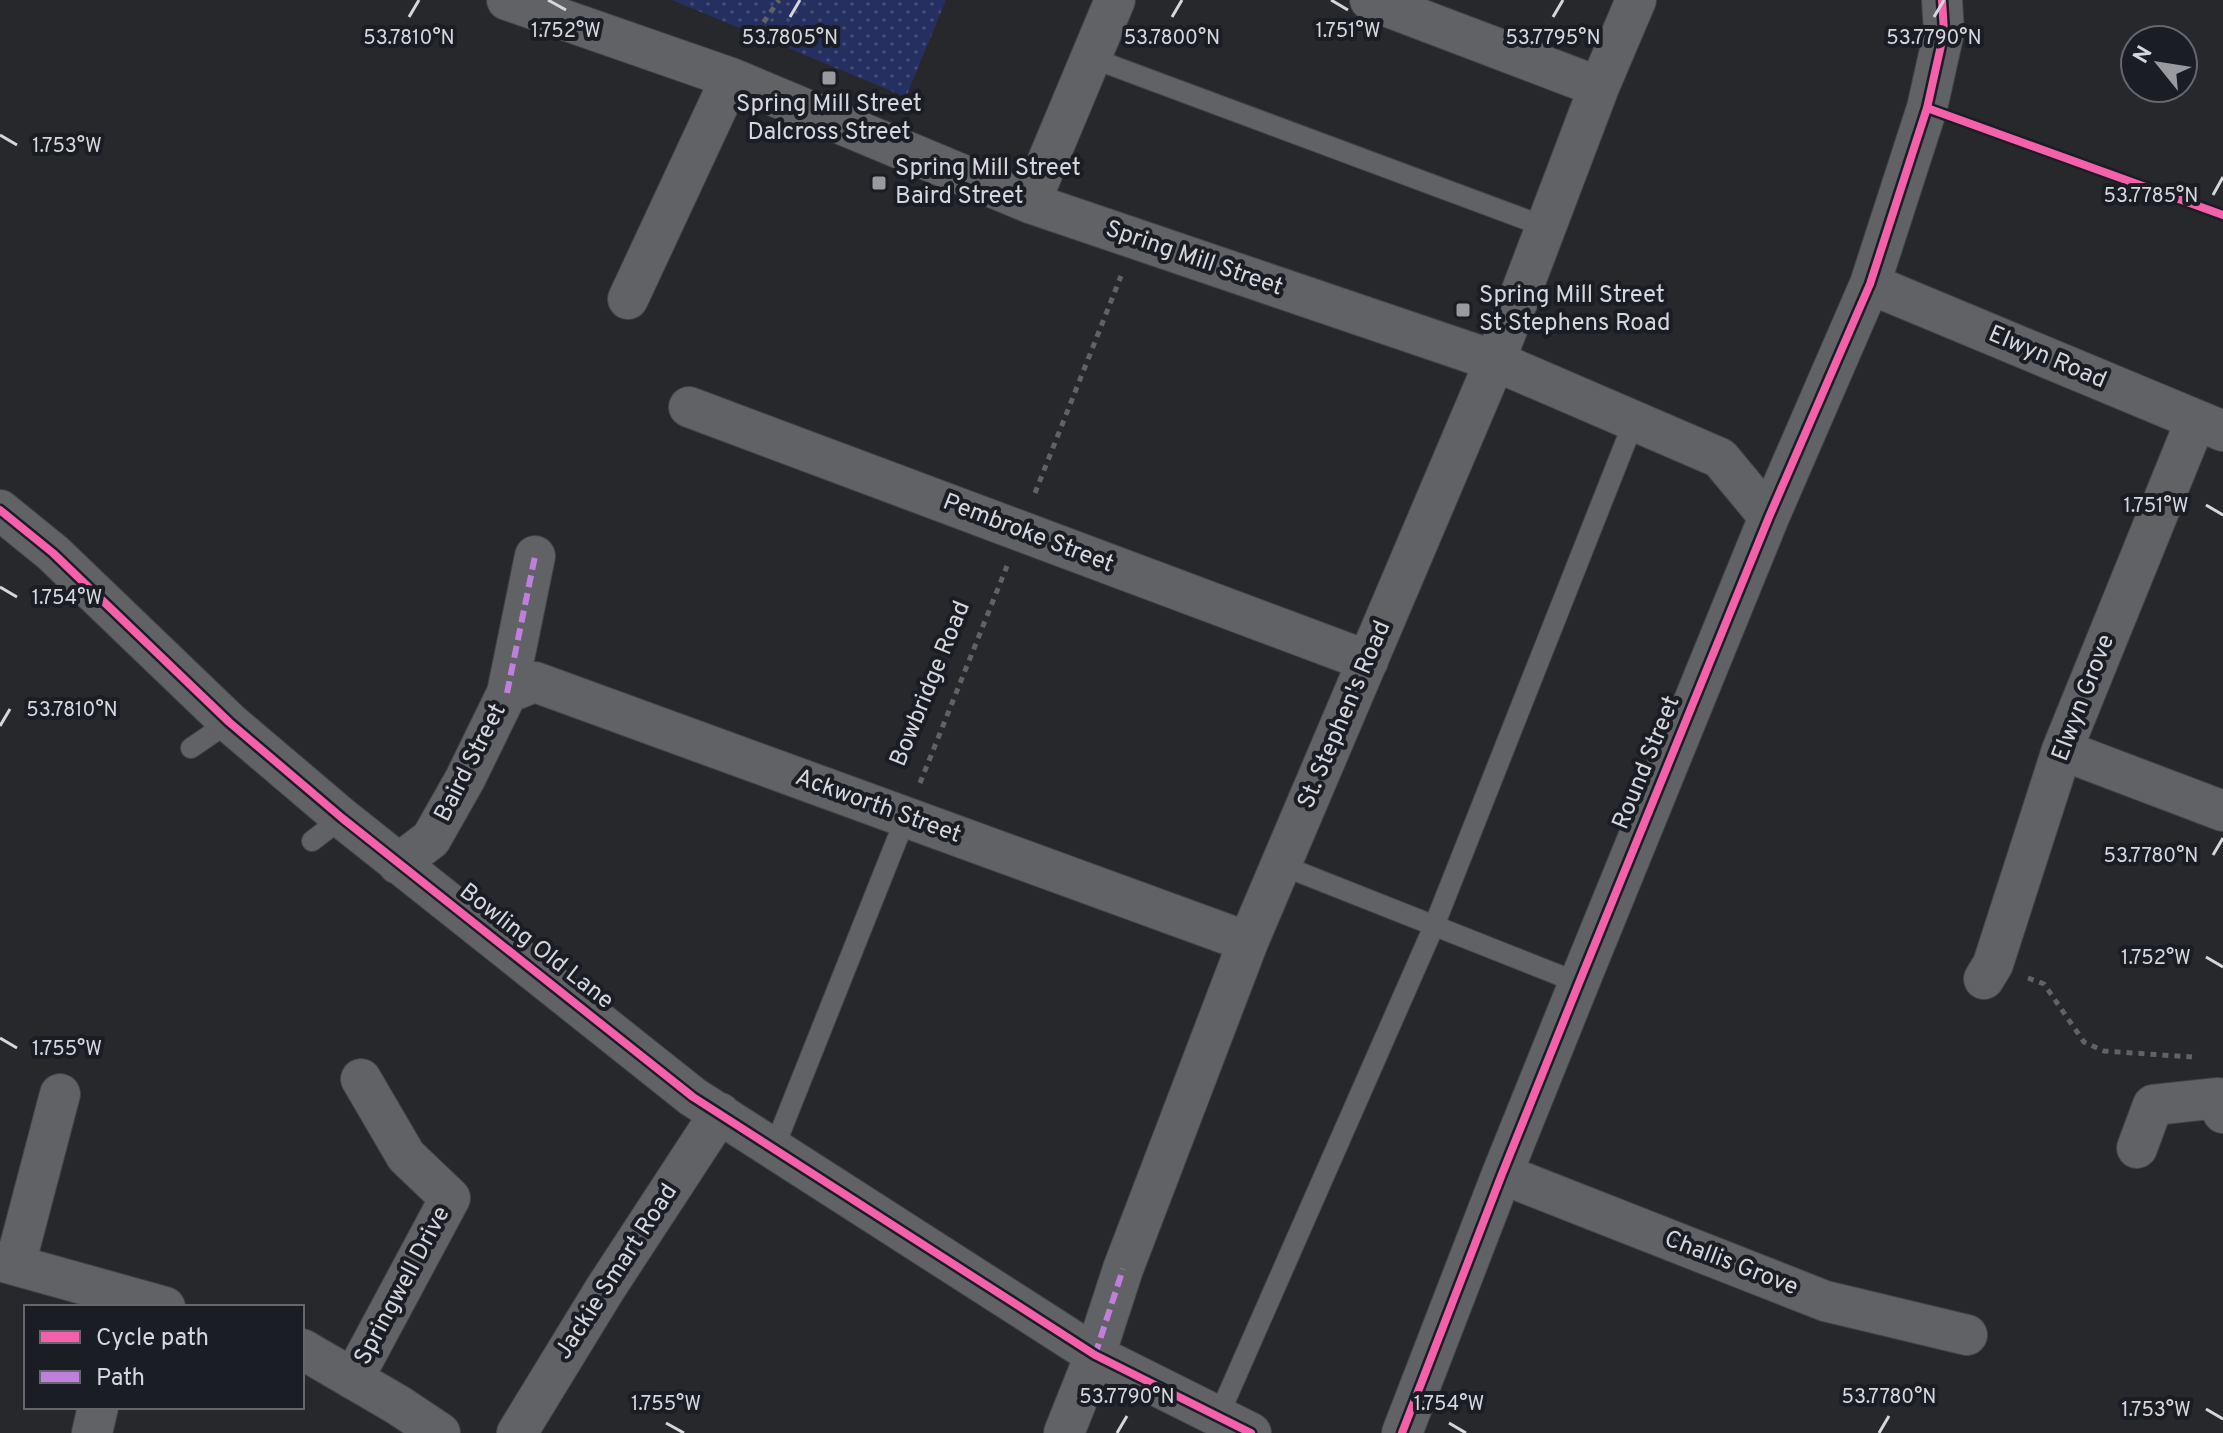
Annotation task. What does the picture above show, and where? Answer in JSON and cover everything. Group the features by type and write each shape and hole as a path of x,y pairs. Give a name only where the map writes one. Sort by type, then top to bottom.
{"street":[{"name":"Spring Mill Street","path":"507,0 731,78 1030,203 1495,361 1720,458 1769,517"},
{"path":"1030,203 1115,0"},
{"path":"1370,0 1599,87"},
{"name":"St. Stephen's Road","path":"1064,1433 1248,942 1495,361 1599,87 1636,0"},
{"name":"Round Street","path":"1402,1433 1579,983 1769,517 1870,284 1927,108 1944,32 1942,0"},
{"path":"628,299 731,78"},
{"name":"Elwyn Road","path":"1870,284 2209,426"},
{"name":"Pembroke Street","path":"689,407 1368,661"},
{"name":"Elwyn Grove","path":"1989,972 2062,750 2209,426"},
{"name":"Bowling Old Lane","path":"0,510 53,553 229,722 327,830 398,864 693,1097 1095,1355 1234,1425"},
{"name":"Baird Street","path":"398,864 431,839 465,779 507,693 535,556"},
{"name":"Ackworth Street","path":"507,693 535,682 1248,942"},
{"path":"2062,750 2223,811"},
{"name":"Springwell Drive","path":"353,1379 450,1198 406,1156 361,1079"},
{"path":"60,1094 8,1263 123,1301 151,1305"},
{"path":"2137,1148 2153,1105 2221,1103"},
{"name":"Jackie Smart Road","path":"517,1433 605,1289 720,1113"},
{"name":"Challis Grove","path":"1502,1174 1825,1301 1967,1335"},
{"path":"304,1350 440,1433"},
{"path":"92,1433 98,1409"}],"lane":[{"path":"1089,57 1546,227"},
{"path":"1234,1425 1634,421"},
{"path":"191,748 229,722"},
{"path":"774,1148 906,817"},
{"path":"1281,865 1579,983"}],"path":[{"path":"731,78 754,34 779,0"},
{"path":"1989,972 2044,984 2084,1042 2104,1051 2202,1058"}],"shaded area":[{"path":"672,0 946,0 906,97"}],"marked path":[{"path":"507,693 535,556"},
{"path":"1095,1355 1123,1269"}],"cycle path":[{"path":"1402,1433 1579,983 1769,517 1870,284 1927,108 1944,32 1942,0"},
{"path":"1927,108 2223,215"},
{"path":"0,510 53,553 229,722 342,818 693,1097 1095,1355 1251,1433"}],"place":[{"name":"Spring Mill Street Dalcross Street","path":"829,78"},
{"name":"Spring Mill Street Baird Street","path":"879,183"},
{"name":"Spring Mill Street St Stephens Road","path":"1463,310"}]}
